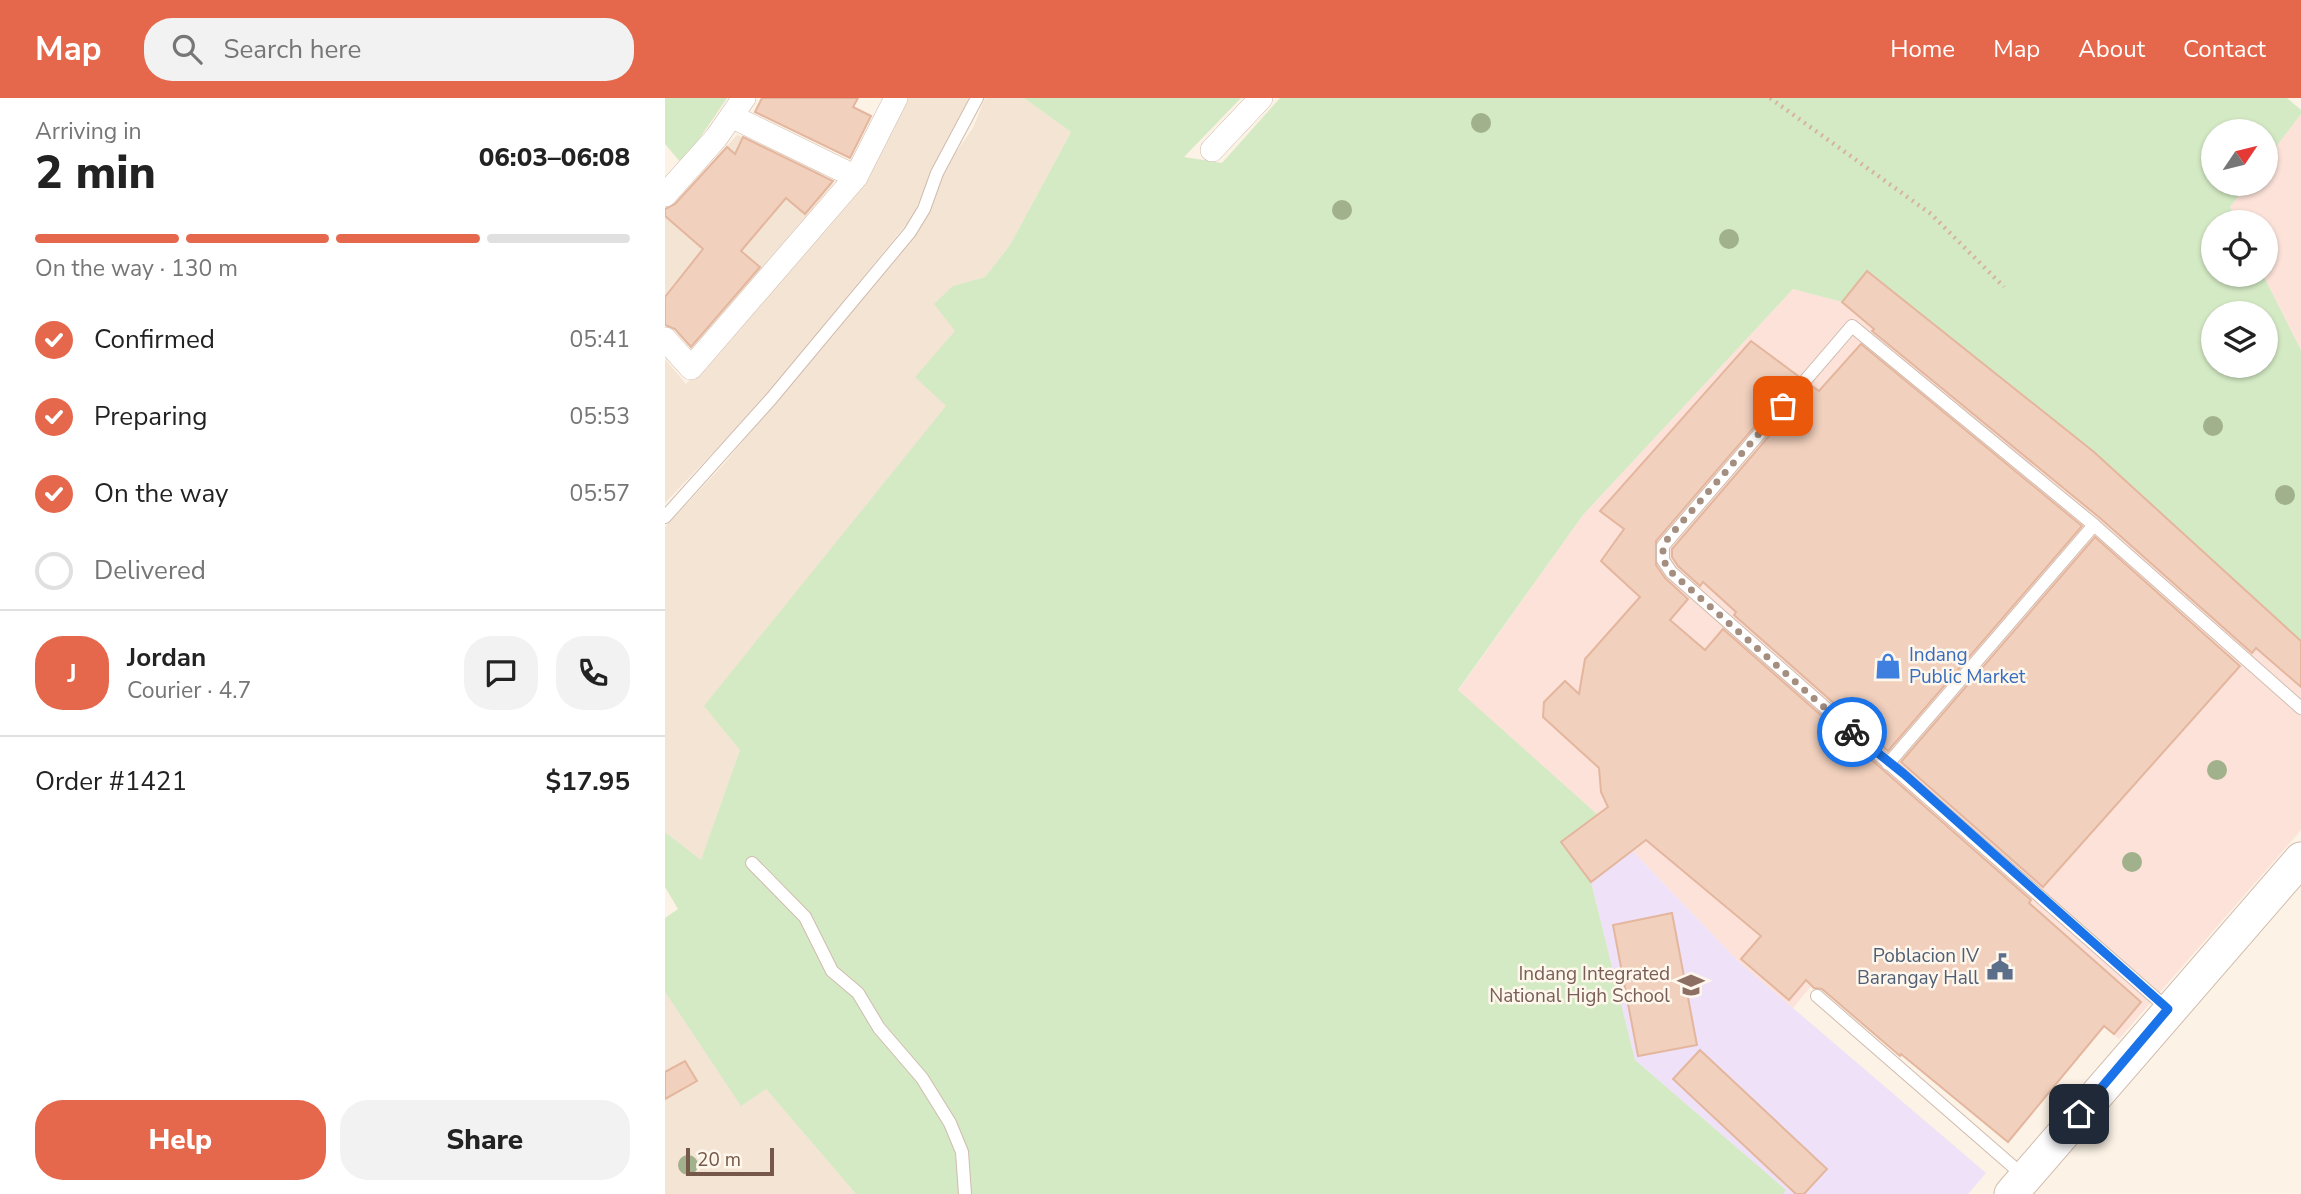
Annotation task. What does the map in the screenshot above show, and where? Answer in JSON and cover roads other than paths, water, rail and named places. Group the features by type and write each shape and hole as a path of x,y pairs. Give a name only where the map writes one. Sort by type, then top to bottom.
{"street":[{"path":"665,340 691,368 856,177 896,98"},
{"path":"1212,150 1261,98"},
{"path":"665,195 738,107 856,177"},
{"path":"2018,1186 2168,1009 2301,859"}],"lane":[{"path":"665,517 771,399 910,232 924,209 937,173 977,98"},
{"path":"2168,1009 1904,774 1888,764 1671,572 1663,560 1663,546 1851,326 2094,526 2301,708"},
{"path":"1888,764 2094,526"},
{"path":"752,863 805,917 832,971 858,993 879,1028 922,1078 950,1123 962,1152 965,1194"},
{"path":"1817,996 2018,1186"}],"place":[{"name":"Indang Public Market","path":"1888,666"},
{"name":"Poblacion IV Barangay Hall","path":"2000,967"},
{"name":"Indang Integrated National High School","path":"1691,985"}]}
